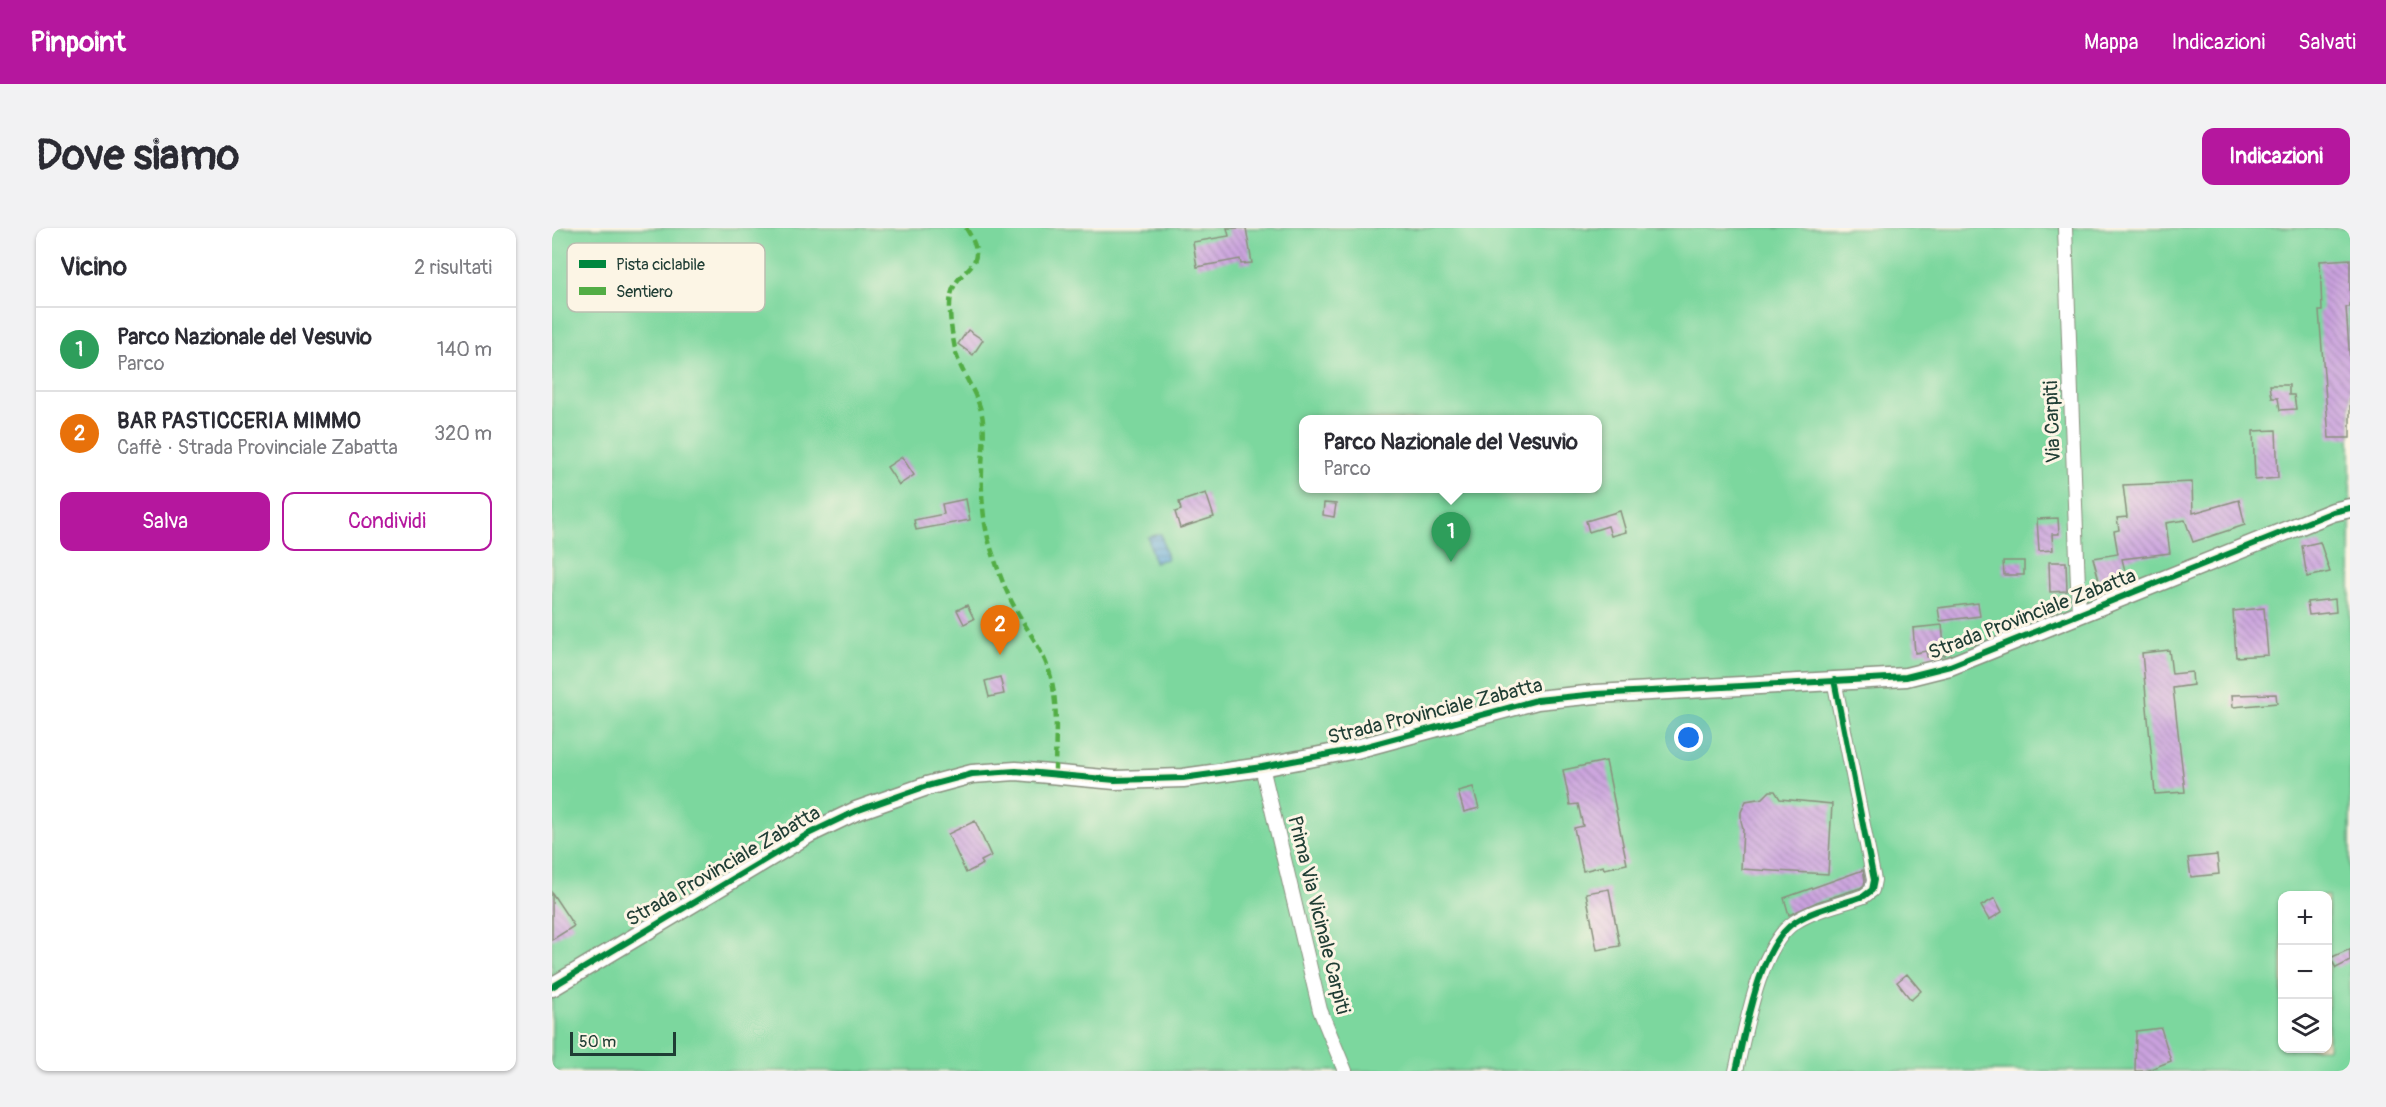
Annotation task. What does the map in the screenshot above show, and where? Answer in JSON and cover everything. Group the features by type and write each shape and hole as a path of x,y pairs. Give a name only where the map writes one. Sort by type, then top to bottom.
{"street":[{"name":"Via Carpiti","path":"2065,228 2079,614"},
{"name":"Strada Provinciale Zabatta","path":"552,987 808,834 856,811 927,786 972,774 1055,773 1115,780 1149,781 1262,767 1356,749 1537,700 1596,694 1906,677 1950,666 2333,512 2350,508"},
{"path":"1736,1071 1753,996 1779,939 1792,924 1805,916 1864,896 1872,890 1874,880 1834,680"},
{"name":"Prima Via Vicinale Carpiti","path":"1262,767 1320,1010 1346,1071"}],"green space":[{"path":"552,228 2350,228 2350,1071 552,1071"}],"water":[{"path":"1161,534 1167,559 1154,562 1148,537"}],"building":[{"path":"1227,228 1246,228 1252,263 1241,264 1240,259 1197,267 1193,242 1229,236"},
{"path":"2350,259 2350,307 2346,307 2350,362 2350,438 2329,438 2319,311 2322,311 2320,261"},
{"path":"968,330 983,340 973,355 958,344"},
{"path":"2270,385 2289,385 2289,395 2294,395 2296,409 2280,410 2278,398 2272,398"},
{"path":"2276,430 2278,478 2255,480 2253,431"},
{"path":"902,457 914,475 899,485 887,467"},
{"path":"2192,482 2193,513 2239,500 2245,525 2193,542 2185,520 2166,523 2170,553 2122,559 2127,579 2100,584 2093,558 2118,554 2114,531 2119,530 2117,518 2127,517 2123,485"},
{"path":"1206,493 1214,517 1180,528 1175,512 1181,510 1179,502"},
{"path":"966,499 970,520 916,530 914,520 944,514 942,504"},
{"path":"1324,503 1336,504 1334,517 1323,515"},
{"path":"1620,511 1626,532 1611,536 1608,526 1589,532 1586,521"},
{"path":"2058,518 2059,534 2052,534 2053,550 2039,551 2037,519"},
{"path":"2320,542 2330,572 2307,577 2302,546"},
{"path":"2003,561 2024,561 2024,575 2004,575"},
{"path":"2049,562 2066,562 2067,591 2050,592"},
{"path":"2335,599 2336,612 2309,615 2307,602"},
{"path":"1978,603 1980,616 1940,621 1938,608"},
{"path":"967,605 974,619 964,624 957,610"},
{"path":"2264,608 2268,655 2236,657 2233,611"},
{"path":"1942,625 1945,655 1927,657 1926,651 1915,653 1913,628"},
{"path":"2169,650 2172,674 2192,672 2193,685 2173,688 2185,792 2155,794 2142,653"},
{"path":"1000,677 1004,694 989,697 985,681"},
{"path":"2276,694 2277,703 2233,707 2232,695"},
{"path":"1606,761 1627,864 1583,871 1574,828 1583,826 1578,804 1570,805 1563,770"},
{"path":"1473,787 1479,808 1464,812 1458,791"},
{"path":"1770,791 1775,791 1780,799 1832,804 1828,874 1741,869 1743,828 1741,812 1746,801 1763,798"},
{"path":"975,821 991,856 981,861 983,864 966,873 948,834"},
{"path":"2217,855 2219,874 2191,877 2188,858"},
{"path":"1863,870 1865,880 1864,885 1860,888 1817,902 1789,915 1784,898"},
{"path":"1609,889 1620,946 1597,950 1586,893"},
{"path":"552,893 574,926 552,940"},
{"path":"1995,898 2002,912 1989,920 1981,906"},
{"path":"2350,949 2350,961 2336,968 2332,957"},
{"path":"1907,974 1921,991 1911,1000 1897,982"},
{"path":"2161,1028 2171,1061 2146,1071 2135,1071 2136,1031"}],"marked path":[{"path":"966,228 976,252 971,266 960,277 951,295 950,315 955,349 978,402 983,421 982,498 989,542 1006,591 1047,665 1053,686 1056,711 1055,773"}],"cycle path":[{"path":"552,987 808,834 856,811 927,786 972,774 1016,771 1115,780 1183,778 1262,767 1356,749 1537,700 1596,694 1906,677 1950,666 2333,512 2350,508"},
{"path":"1736,1071 1755,990 1782,933 1803,917 1864,896 1872,890 1874,880 1834,680"}],"place":[{"name":"Parco Nazionale del Vesuvio","path":"1451,562"},
{"name":"BAR PASTICCERIA MIMMO","path":"1000,655"}]}
